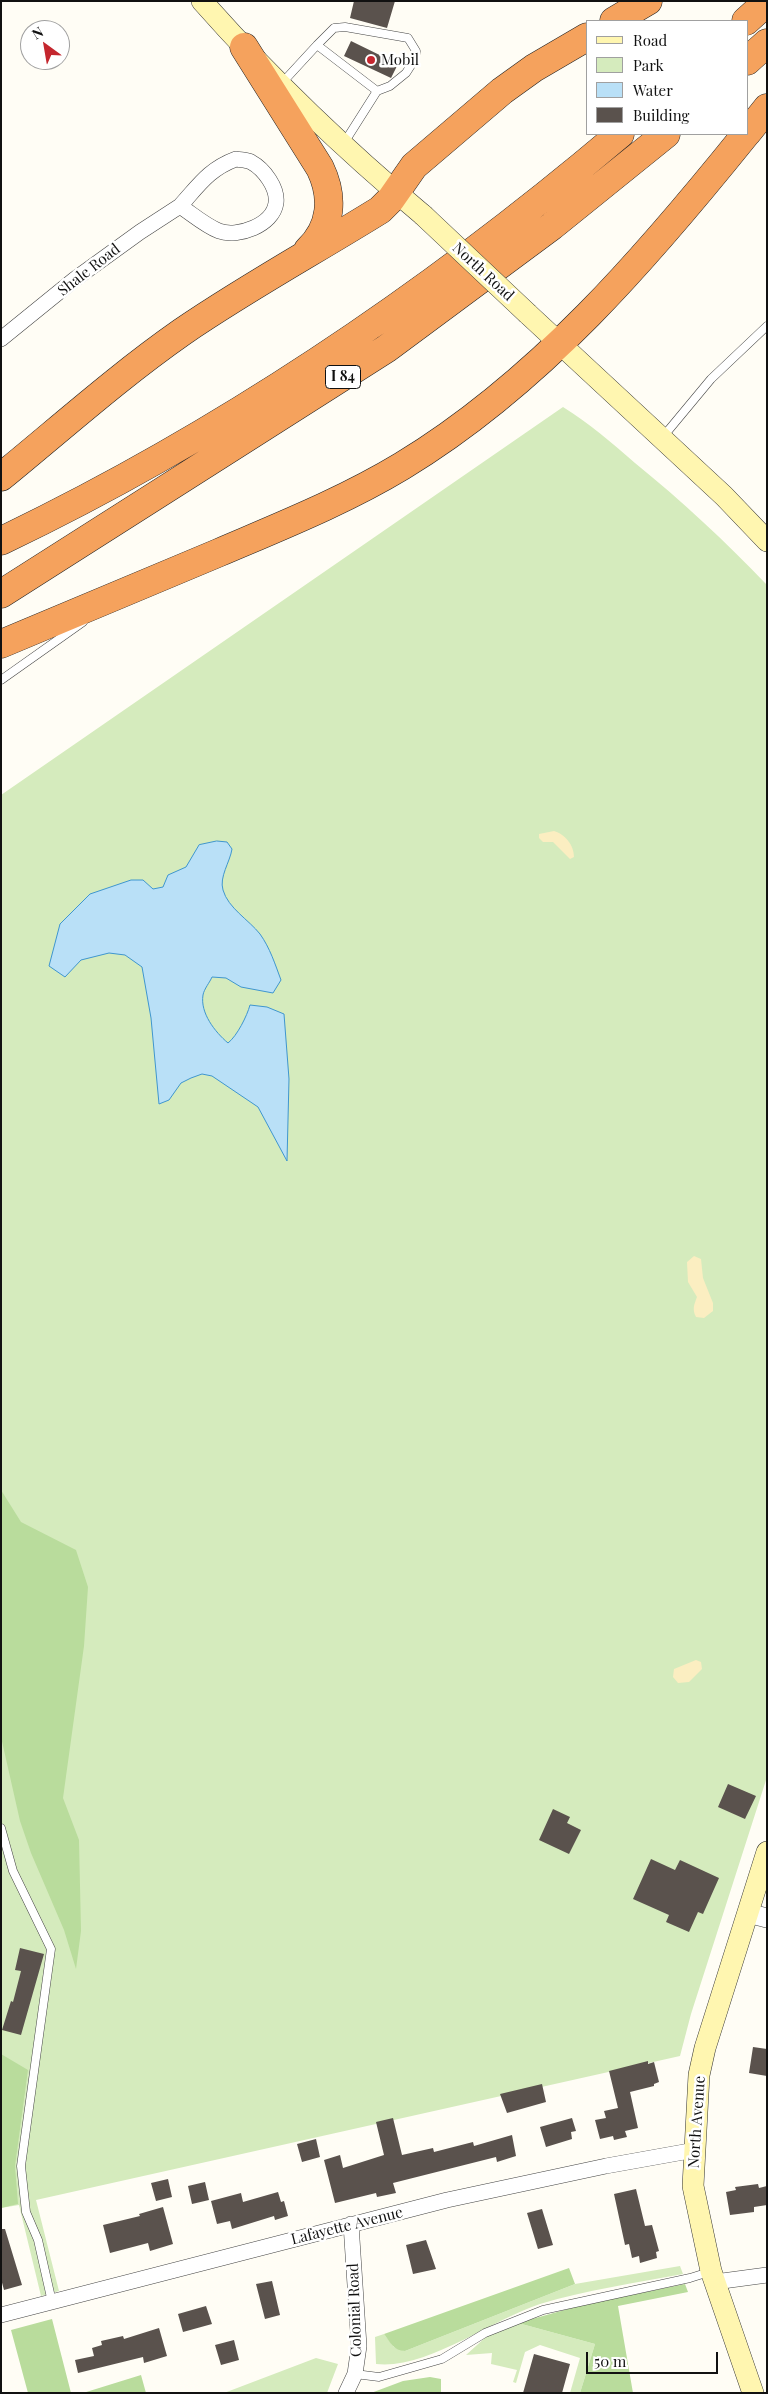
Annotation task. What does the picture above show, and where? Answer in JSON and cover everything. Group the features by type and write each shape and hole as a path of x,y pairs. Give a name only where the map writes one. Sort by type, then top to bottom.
{"highway":[{"path":"616,20 648,1"},
{"path":"747,20 767,2"},
{"path":"1,477 159,349 205,316 301,256 380,210 396,193 414,166 502,91 534,68 586,38"},
{"path":"748,60 767,43"},
{"path":"244,47 320,168 328,186 329,207 326,225 318,240 301,256"},
{"path":"748,131 767,108"},
{"name":"I 84","path":"1,542 138,469 300,372 450,269 619,135"},
{"name":"I 84","path":"1,594 386,348 552,226 665,135"},
{"path":"1,644 302,517 355,492 402,466 514,385 559,344 671,224 744,135"}],"main road":[{"name":"North Road","path":"202,1 244,47 342,145 423,215 661,440 724,496 767,541"},
{"name":"North Avenue","path":"754,2393 713,2277 702,2237 694,2186 699,2075 705,2048 758,1916 767,1852"}],"street":[{"name":"Shale Road","path":"1,339 82,274 180,206 209,172 222,164 236,159 250,161 266,174 275,190 276,204 270,215 248,232 229,233 218,231 180,206"},
{"name":"Lafayette Avenue","path":"1,2315 466,2196 606,2166 695,2150"},
{"name":"Colonial Road","path":"346,2393 355,2374 359,2346 352,2224"},
{"path":"713,2277 767,2275"}],"lane":[{"path":"280,84 334,28 345,27 408,38 416,51 415,59 406,73 390,86 377,91 342,145"},
{"path":"317,46 377,91"},
{"path":"661,440 711,379 767,326"},
{"path":"1,680 124,592"},
{"path":"1,1828 13,1871 51,1949 21,2166 26,2212 38,2240 52,2302"},
{"path":"355,2374 379,2377 442,2359 485,2333 543,2310 690,2278 713,2277"}],"green space":[{"path":"563,407 600,434 670,492 767,585 767,1777 691,2014 680,2056 36,2200 59,2291 41,2296 19,2205 1,2208 1,795"},
{"path":"1,1490 21,1522 76,1550 88,1587 84,1646 63,1798 79,1840 81,1931 76,1969 64,1930 31,1853 20,1821 1,1737"},
{"path":"1,2054 28,2070 15,2166 18,2204 1,2208"},
{"path":"680,2266 683,2274 557,2299 521,2311 437,2352 395,2364 376,2364 375,2337 384,2334 394,2347 405,2351 575,2284"},
{"path":"569,2268 575,2284 405,2351 395,2348 384,2334"},
{"path":"685,2284 688,2292 618,2306 633,2393 580,2393 595,2344 518,2323 582,2305"},
{"path":"52,2319 71,2393 28,2393 11,2330"},
{"path":"518,2323 595,2344 580,2393 570,2393 580,2358 540,2345 525,2352 516,2383 513,2382 517,2370 491,2364 492,2353 466,2355 487,2336"},
{"path":"316,2358 338,2364 327,2393 224,2393"},
{"path":"141,2375 146,2393 83,2393"},
{"path":"430,2377 441,2379 441,2393 371,2393 403,2381"}],"sand":[{"path":"554,831 568,841 574,857 570,859 553,842 543,842 539,838 539,834"},
{"path":"694,1256 701,1259 703,1278 713,1303 713,1311 704,1318 696,1317 694,1307 697,1297 688,1282 687,1262"},
{"path":"696,1660 701,1662 702,1669 689,1682 678,1683 673,1677 674,1669"}],"water":[{"path":"217,841 227,842 232,849 222,880 223,890 234,908 264,939 281,980 273,993 241,987 226,978 212,977 204,993 204,1009 214,1028 228,1043 235,1036 247,1015 250,1005 267,1007 284,1014 289,1079 287,1161 258,1107 212,1076 202,1074 181,1083 169,1100 159,1104 151,1018 142,967 125,955 109,953 81,960 65,977 49,966 60,924 90,894 131,880 143,880 153,889 163,887 168,875 186,867 199,845"}],"building":[{"path":"354,1 395,1 387,28 350,18"},
{"name":"Mobil","path":"351,41 398,64 391,78 344,56"},
{"path":"728,1784 756,1796 745,1819 718,1807"},
{"path":"553,1809 570,1817 567,1823 581,1830 569,1854 539,1840"},
{"path":"651,1859 675,1870 680,1860 719,1878 703,1914 698,1912 689,1932 666,1922 669,1915 633,1899"},
{"path":"20,1948 44,1954 21,2035 2,2030 11,2001 13,2002 21,1971 15,1970"},
{"path":"753,2047 767,2049 767,2076 749,2073"},
{"path":"648,2061 648,2064 654,2062 659,2082 654,2084 654,2086 630,2092 638,2128 625,2131 627,2137 614,2140 613,2136 600,2139 595,2120 606,2118 604,2111 618,2108 609,2071"},
{"path":"542,2084 546,2102 507,2113 500,2094"},
{"path":"393,2118 402,2155 433,2148 434,2152 473,2142 474,2146 512,2135 516,2156 497,2162 496,2157 393,2183 396,2193 377,2197 376,2193 335,2203 324,2160 340,2155 343,2168 384,2155 376,2122"},
{"path":"572,2118 576,2131 571,2132 572,2139 546,2147 540,2127"},
{"path":"316,2139 320,2157 302,2162 297,2144"},
{"path":"168,2179 172,2197 156,2201 151,2183"},
{"path":"205,2182 209,2200 192,2204 188,2186"},
{"path":"758,2184 759,2188 767,2186 767,2205 754,2207 754,2212 730,2215 726,2192 736,2190 735,2187"},
{"path":"636,2189 645,2226 652,2225 659,2251 656,2252 657,2258 640,2263 639,2256 632,2258 629,2244 625,2245 614,2194"},
{"path":"278,2192 281,2202 284,2201 288,2216 275,2220 274,2216 232,2229 230,2221 217,2224 211,2201 241,2193 243,2202"},
{"path":"163,2207 173,2244 150,2251 148,2243 110,2253 103,2225 140,2216 139,2214"},
{"path":"542,2209 553,2245 538,2249 527,2213"},
{"path":"1,2229 5,2229 22,2285 4,2290 1,2279"},
{"path":"426,2240 436,2269 413,2274 406,2245"},
{"path":"272,2281 280,2315 265,2319 256,2284"},
{"path":"206,2306 212,2324 183,2332 178,2314"},
{"path":"159,2328 167,2356 144,2363 143,2357 78,2373 75,2360 94,2356 92,2348 102,2345 101,2341 123,2336 124,2339"},
{"path":"234,2340 239,2360 221,2365 215,2345"},
{"path":"534,2354 570,2364 562,2393 523,2393"}],"place":[{"name":"Mobil","path":"371,60"}]}
